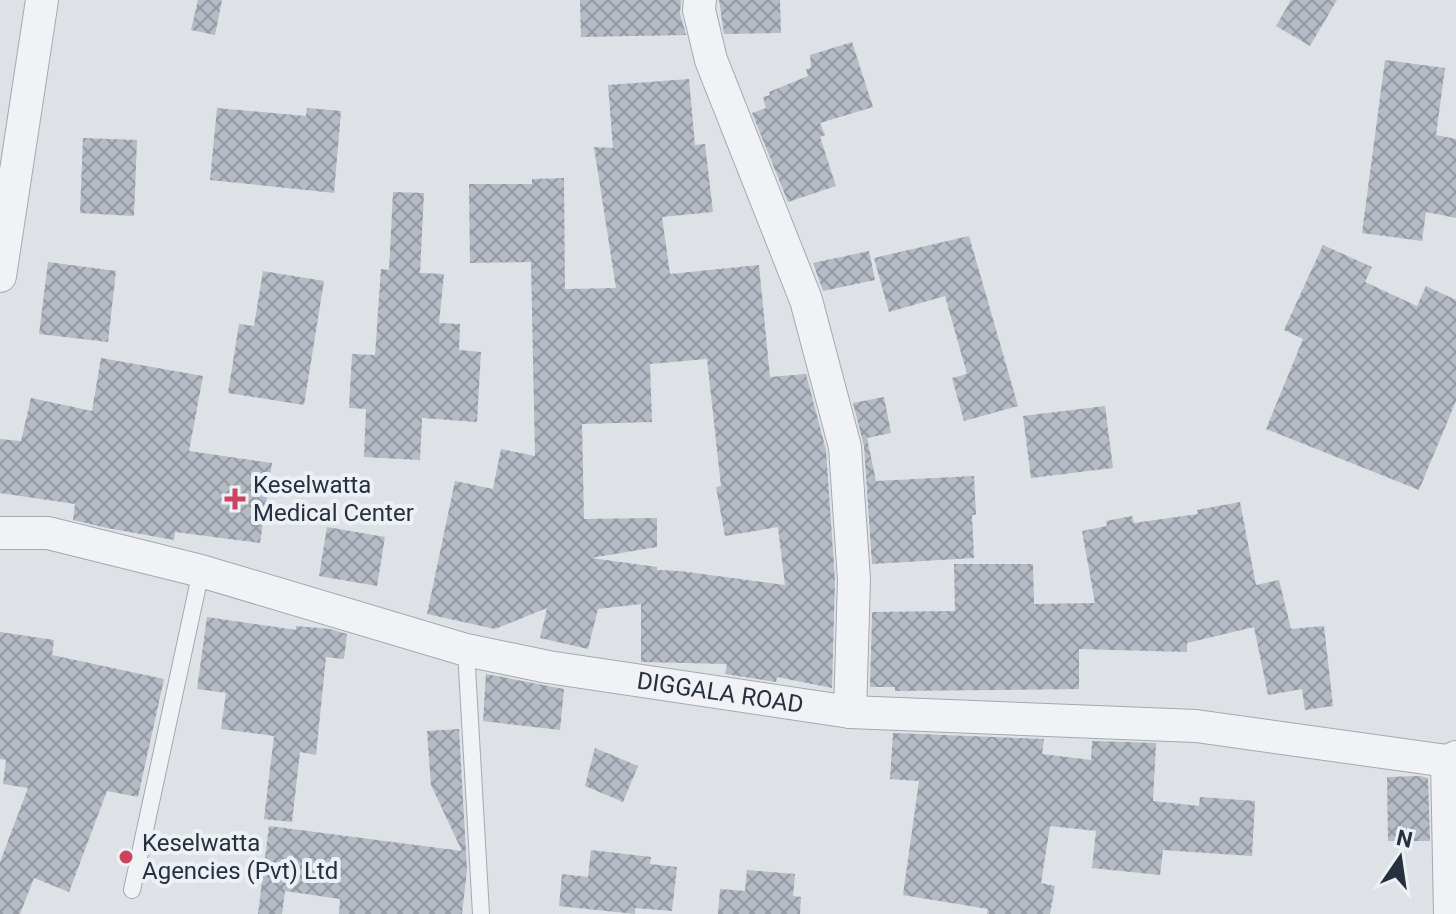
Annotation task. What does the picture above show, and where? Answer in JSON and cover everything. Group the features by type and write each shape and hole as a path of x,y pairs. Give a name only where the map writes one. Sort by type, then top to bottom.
{"street":[{"path":"0,276 42,0"},
{"path":"700,0 699,10 711,60 806,300 845,447 854,580 850,712"},
{"name":"DIGGALA ROAD","path":"0,533 48,533 201,571 466,650 548,667 850,712 1196,726 1451,759"},
{"path":"1450,914 1451,759"}],"lane":[{"path":"132,890 201,571"},
{"path":"466,650 481,914"}],"building":[{"path":"198,0 222,0 215,35 191,30"},
{"path":"580,0 681,0 680,14 686,35 581,37"},
{"path":"719,0 780,0 781,33 724,34"},
{"path":"1291,0 1337,0 1310,46 1276,26"},
{"path":"852,42 873,107 820,123 825,135 820,137 836,186 788,202 752,113 766,108 763,97 770,95 769,92 808,76 806,69 811,68 810,55"},
{"path":"1385,60 1445,68 1436,135 1456,139 1456,218 1426,212 1422,241 1362,233"},
{"path":"689,79 695,145 705,144 713,212 662,217 670,274 759,265 770,377 806,374 826,450 835,580 832,688 777,677 776,682 725,674 727,664 641,662 641,604 598,609 588,649 540,638 547,608 495,629 427,614 455,481 493,489 501,449 535,456 531,262 470,263 469,184 532,184 532,179 564,178 565,289 616,288 594,147 613,148 608,85","holes":["707,359 721,486 716,487 725,536 778,527 785,585 657,570 657,567 591,558 657,547 657,518 584,519 582,424 652,422 650,364"]},
{"path":"217,108 306,116 307,108 341,111 334,193 210,180"},
{"path":"83,138 137,140 134,216 80,213"},
{"path":"393,192 424,193 420,273 444,274 439,323 460,324 459,350 481,352 477,422 422,418 420,460 364,457 366,409 349,408 352,354 375,355 381,269 389,270"},
{"path":"969,236 1018,406 964,421 952,378 967,374 945,296 889,312 874,258"},
{"path":"1323,245 1372,267 1365,282 1417,306 1426,286 1456,300 1456,401 1419,490 1266,429 1303,339 1284,330"},
{"path":"869,251 875,280 823,291 813,263"},
{"path":"48,262 116,271 108,342 39,334"},
{"path":"263,271 324,281 304,405 228,393 239,324 254,326"},
{"path":"101,358 203,376 189,451 272,463 260,543 175,532 174,540 107,528 73,520 75,504 0,493 0,439 21,441 31,398 92,411"},
{"path":"884,397 891,433 867,438 876,481 974,476 974,558 872,564 864,446 853,403"},
{"path":"1105,406 1113,468 1031,478 1023,416"},
{"path":"1240,502 1256,585 1279,580 1291,629 1324,626 1333,706 1305,710 1302,689 1268,695 1254,627 1187,643 1187,652 1079,649 1079,689 895,691 895,687 870,687 872,612 955,611 954,564 1033,564 1034,604 1095,603 1082,531 1107,526 1106,521 1132,516 1134,523 1198,514 1197,510"},
{"path":"327,527 385,537 377,586 319,576"},
{"path":"207,617 296,630 296,626 330,629 347,634 344,659 326,657 316,755 300,752 292,822 264,819 274,736 221,729 226,693 197,689"},
{"path":"0,632 54,640 52,655 164,679 138,797 107,791 69,892 34,878 20,914 0,914 0,862 28,788 3,784 6,760 0,759"},
{"path":"486,674 564,689 560,730 483,721"},
{"path":"459,729 467,870 462,914 339,914 340,899 285,891 282,914 258,914 269,826 462,851 431,785 427,731"},
{"path":"893,733 1044,739 1042,754 1091,760 1092,741 1156,743 1153,801 1199,806 1200,797 1255,801 1252,856 1163,850 1160,875 1092,868 1096,831 1050,826 1041,883 1055,886 1050,914 987,914 988,909 903,895 919,781 890,779"},
{"path":"595,748 638,766 623,802 585,786"},
{"path":"1387,777 1428,778 1430,841 1388,841"},
{"path":"591,850 651,857 650,864 677,867 672,911 635,908 635,914 559,906 562,874 588,877"},
{"path":"747,870 795,874 793,896 801,897 800,914 718,914 720,889 745,891"}],"place":[{"name":"Keselwatta Medical Center","path":"235,499"},
{"name":"Keselwatta Agencies (Pvt) Ltd","path":"126,857"}]}
